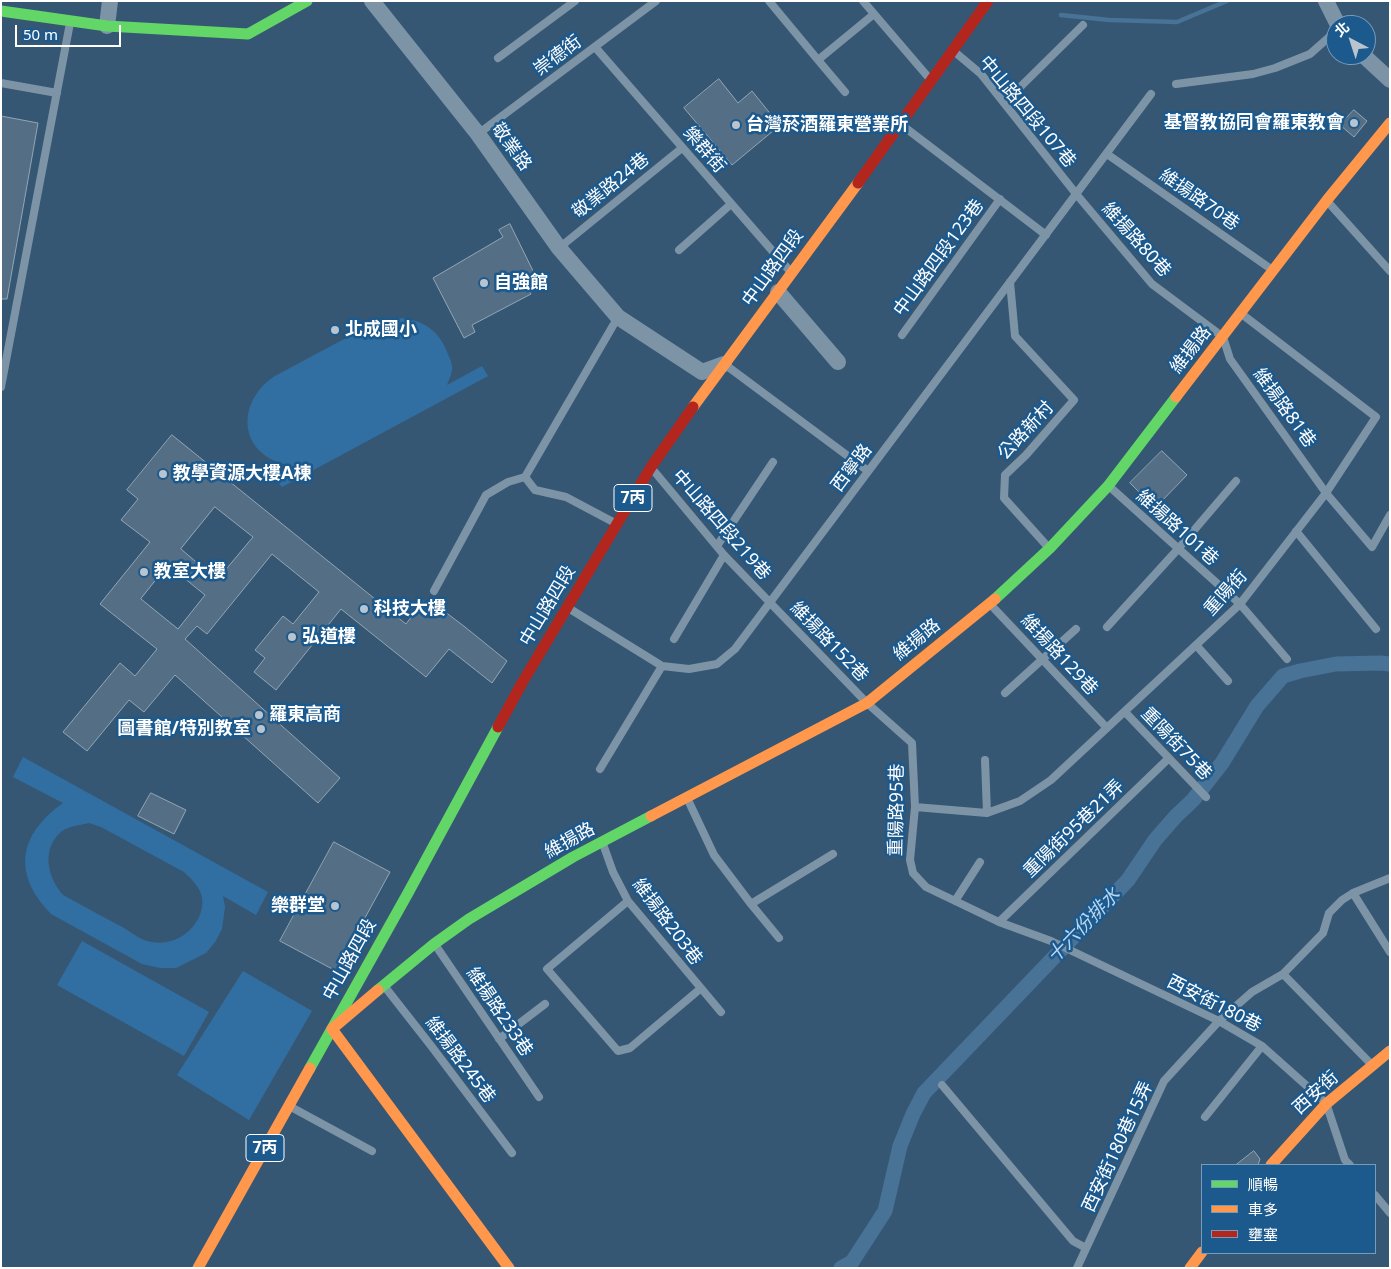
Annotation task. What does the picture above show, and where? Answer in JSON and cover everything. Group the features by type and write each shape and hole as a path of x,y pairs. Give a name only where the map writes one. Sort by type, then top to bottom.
{"street":[{"path":"107,26 110,1"},
{"path":"1,11 107,26 248,34 307,1"},
{"name":"敬業路","path":"372,1 478,134 559,248 618,317 702,372 724,364"},
{"name":"中山路四段","path":"198,1268 408,893 522,683 651,467 988,1"},
{"path":"1326,1 1333,15"},
{"path":"1374,65 1390,80"},
{"name":"維揚路","path":"332,1029 434,944 469,919 573,857 867,703 990,604 1050,548 1108,486 1327,200 1390,123"},
{"path":"778,292 838,362"},
{"path":"332,1029 509,1268"},
{"name":"西安街","path":"1273,1164 1326,1103 1374,1067 1390,1051"},
{"path":"1190,1268 1201,1253"}],"lane":[{"path":"498,58 575,1"},
{"name":"崇德街","path":"478,134 656,1"},
{"path":"769,1 846,92"},
{"path":"863,1 930,80"},
{"path":"818,60 874,14"},
{"path":"1,387 70,21"},
{"path":"1004,102 1083,24"},
{"path":"1176,84 1253,74 1275,68 1310,54 1326,40"},
{"name":"樂群街","path":"595,47 791,273"},
{"name":"中山路四段107巷","path":"952,50 981,74 1077,195"},
{"path":"1,83 57,93"},
{"name":"西寧路","path":"568,608 662,666 690,669 717,664 735,648 1151,94"},
{"name":"中山路四段123巷","path":"900,124 1046,235"},
{"name":"敬業路24巷","path":"559,248 682,148"},
{"name":"維揚路70巷","path":"1107,154 1274,270"},
{"name":"維揚路80巷","path":"1077,195 1152,284 1223,337"},
{"name":"中山路四段123巷","path":"902,335 1000,199"},
{"path":"1327,200 1390,272"},
{"path":"679,250 731,204"},
{"name":"公路新村","path":"1010,282 1015,336 1074,400 1026,455 1005,475 1004,498 1050,548"},
{"name":"重陽街","path":"915,807 986,813 1020,801 1051,780 1240,604 1326,493 1376,417 1241,314"},
{"path":"434,590 486,495 508,482 525,477 561,412 618,317"},
{"name":"維揚路81巷","path":"1223,337 1230,359 1326,493 1372,546 1390,515"},
{"path":"724,364 868,471"},
{"path":"717,546 773,462"},
{"name":"中山路四段219巷","path":"651,467 724,555 769,602"},
{"path":"525,477 535,490 566,497 617,524"},
{"path":"1107,627 1178,549 1236,481"},
{"name":"維揚路101巷","path":"1108,486 1240,604 1287,659"},
{"path":"1296,531 1376,628"},
{"path":"674,639 724,555"},
{"name":"維揚路152巷","path":"769,602 867,703"},
{"name":"維揚路129巷","path":"990,604 1107,728"},
{"path":"1005,693 1076,629"},
{"path":"1196,645 1228,681"},
{"path":"600,769 662,666"},
{"name":"重陽路95巷","path":"867,703 912,743 915,807 910,860 913,873 926,887 999,922 1051,942"},
{"name":"重陽街75巷","path":"1125,712 1206,797"},
{"name":"重陽街95巷21弄","path":"999,922 1169,758"},
{"path":"985,760 986,813"},
{"path":"687,798 714,855 779,938"},
{"name":"維揚路203巷","path":"603,842 613,872 628,901 721,1012"},
{"path":"751,904 833,854"},
{"path":"955,901 980,862"},
{"path":"1390,878 1354,893 1390,952"},
{"name":"西安街180巷15弄","path":"1077,1268 1164,1081 1218,1021 1252,992 1283,974 1324,933 1329,912 1342,900 1354,893"},
{"path":"628,901 547,969 618,1051 630,1048 700,989"},
{"name":"西安街180巷","path":"1051,942 1218,1021 1262,1046 1326,1103"},
{"name":"維揚路233巷","path":"434,944 539,1097"},
{"path":"1283,974 1374,1067"},
{"name":"維揚路245巷","path":"384,985 512,1153"},
{"path":"499,1039 545,1004"},
{"path":"1204,1117 1262,1046"},
{"path":"942,1085 1073,1241 1086,1248"},
{"path":"1326,1103 1345,1160 1349,1164"},
{"path":"289,1106 372,1151"},
{"path":"1376,1196 1390,1213"}],"shaded area":[{"path":"388,318 414,320 435,332 445,347 451,363 452,371 447,385 482,366 488,376 282,487 274,478 292,466 275,461 261,452 253,442 248,430 250,406 256,395 275,376 374,323"},
{"path":"23,757 268,892 256,915 223,896 225,907 222,929 206,953 176,968 160,968 142,964 51,914 38,899 30,884 26,870 29,842 37,828 48,815 63,803 13,777","holes":["89,823 101,827 184,872 197,886 202,896 202,908 196,922 185,934 171,941 147,941 63,895 53,880 50,871 49,854 55,838 62,831 75,826"]},
{"path":"82,941 209,1012 184,1056 57,985"},
{"path":"243,971 312,1011 249,1120 177,1075"}],"building":[{"name":"台灣菸酒羅東營業所","path":"719,79 738,103 752,91 777,122 770,127 773,131 732,165 684,108"},
{"name":"基督教協同會羅東教會","path":"1354,110 1367,121 1354,137 1340,125"},
{"path":"1,116 38,123 7,299 1,299"},
{"name":"自強館","path":"510,224 537,279 526,286 531,294 472,325 475,332 464,338 433,278 503,237 499,230"},
{"path":"172,435 406,624 423,601 433,609 436,605 507,661 492,683 449,649 426,677 341,609 276,690 254,672 265,658 255,650 283,616 293,624 319,592 272,554 207,634 197,626 185,639 340,778 318,803 175,675 144,712 129,700 87,751 63,732 120,663 135,676 157,649 100,604 150,542 121,520 138,499 127,490","holes":["215,507 253,537 217,580 181,549","168,565 205,595 178,629 141,599"]},
{"path":"1162,451 1187,475 1155,508 1130,483"},
{"path":"151,793 186,810 174,834 138,816"},
{"name":"樂群堂","path":"334,842 390,872 336,971 280,941"},
{"path":"1254,1151 1260,1159 1258,1164 1237,1164"}],"waterway":[{"path":"1061,15 1109,20 1177,22 1227,1"},
{"name":"十六份排水","path":"841,1268 852,1262 885,1211 900,1146 924,1093 1128,880 1155,840 1193,800 1222,763 1257,706 1283,676 1336,664 1390,664"}],"traffic: fast":[{"path":"1,11 107,26 248,34 307,1"},
{"path":"995,599 1050,548 1108,486 1176,397"},
{"path":"310,1068 498,727"},
{"path":"378,990 434,944 469,919 573,857 651,816"}],"traffic: slow":[{"path":"1176,397 1327,200 1390,123"},
{"path":"693,407 858,183"},
{"path":"651,816 867,703 995,599"},
{"path":"378,990 332,1029 509,1268"},
{"path":"1272,1164 1326,1104 1390,1051"},
{"path":"198,1268 310,1068"},
{"path":"1190,1268 1201,1253"}],"traffic: jam":[{"path":"858,183 988,1"},
{"path":"498,727 522,683 651,467 693,407"}],"place":[{"name":"基督教協同會羅東教會","path":"1354,123"},
{"name":"台灣菸酒羅東營業所","path":"736,125"},
{"name":"自強館","path":"484,283"},
{"name":"北成國小","path":"335,330"},
{"name":"教學資源大樓A棟","path":"163,474"},
{"name":"教室大樓","path":"144,572"},
{"name":"科技大樓","path":"364,609"},
{"name":"弘道樓","path":"292,637"},
{"name":"羅東高商","path":"259,715"},
{"name":"圖書館/特別教室","path":"261,729"},
{"name":"樂群堂","path":"335,906"}]}
